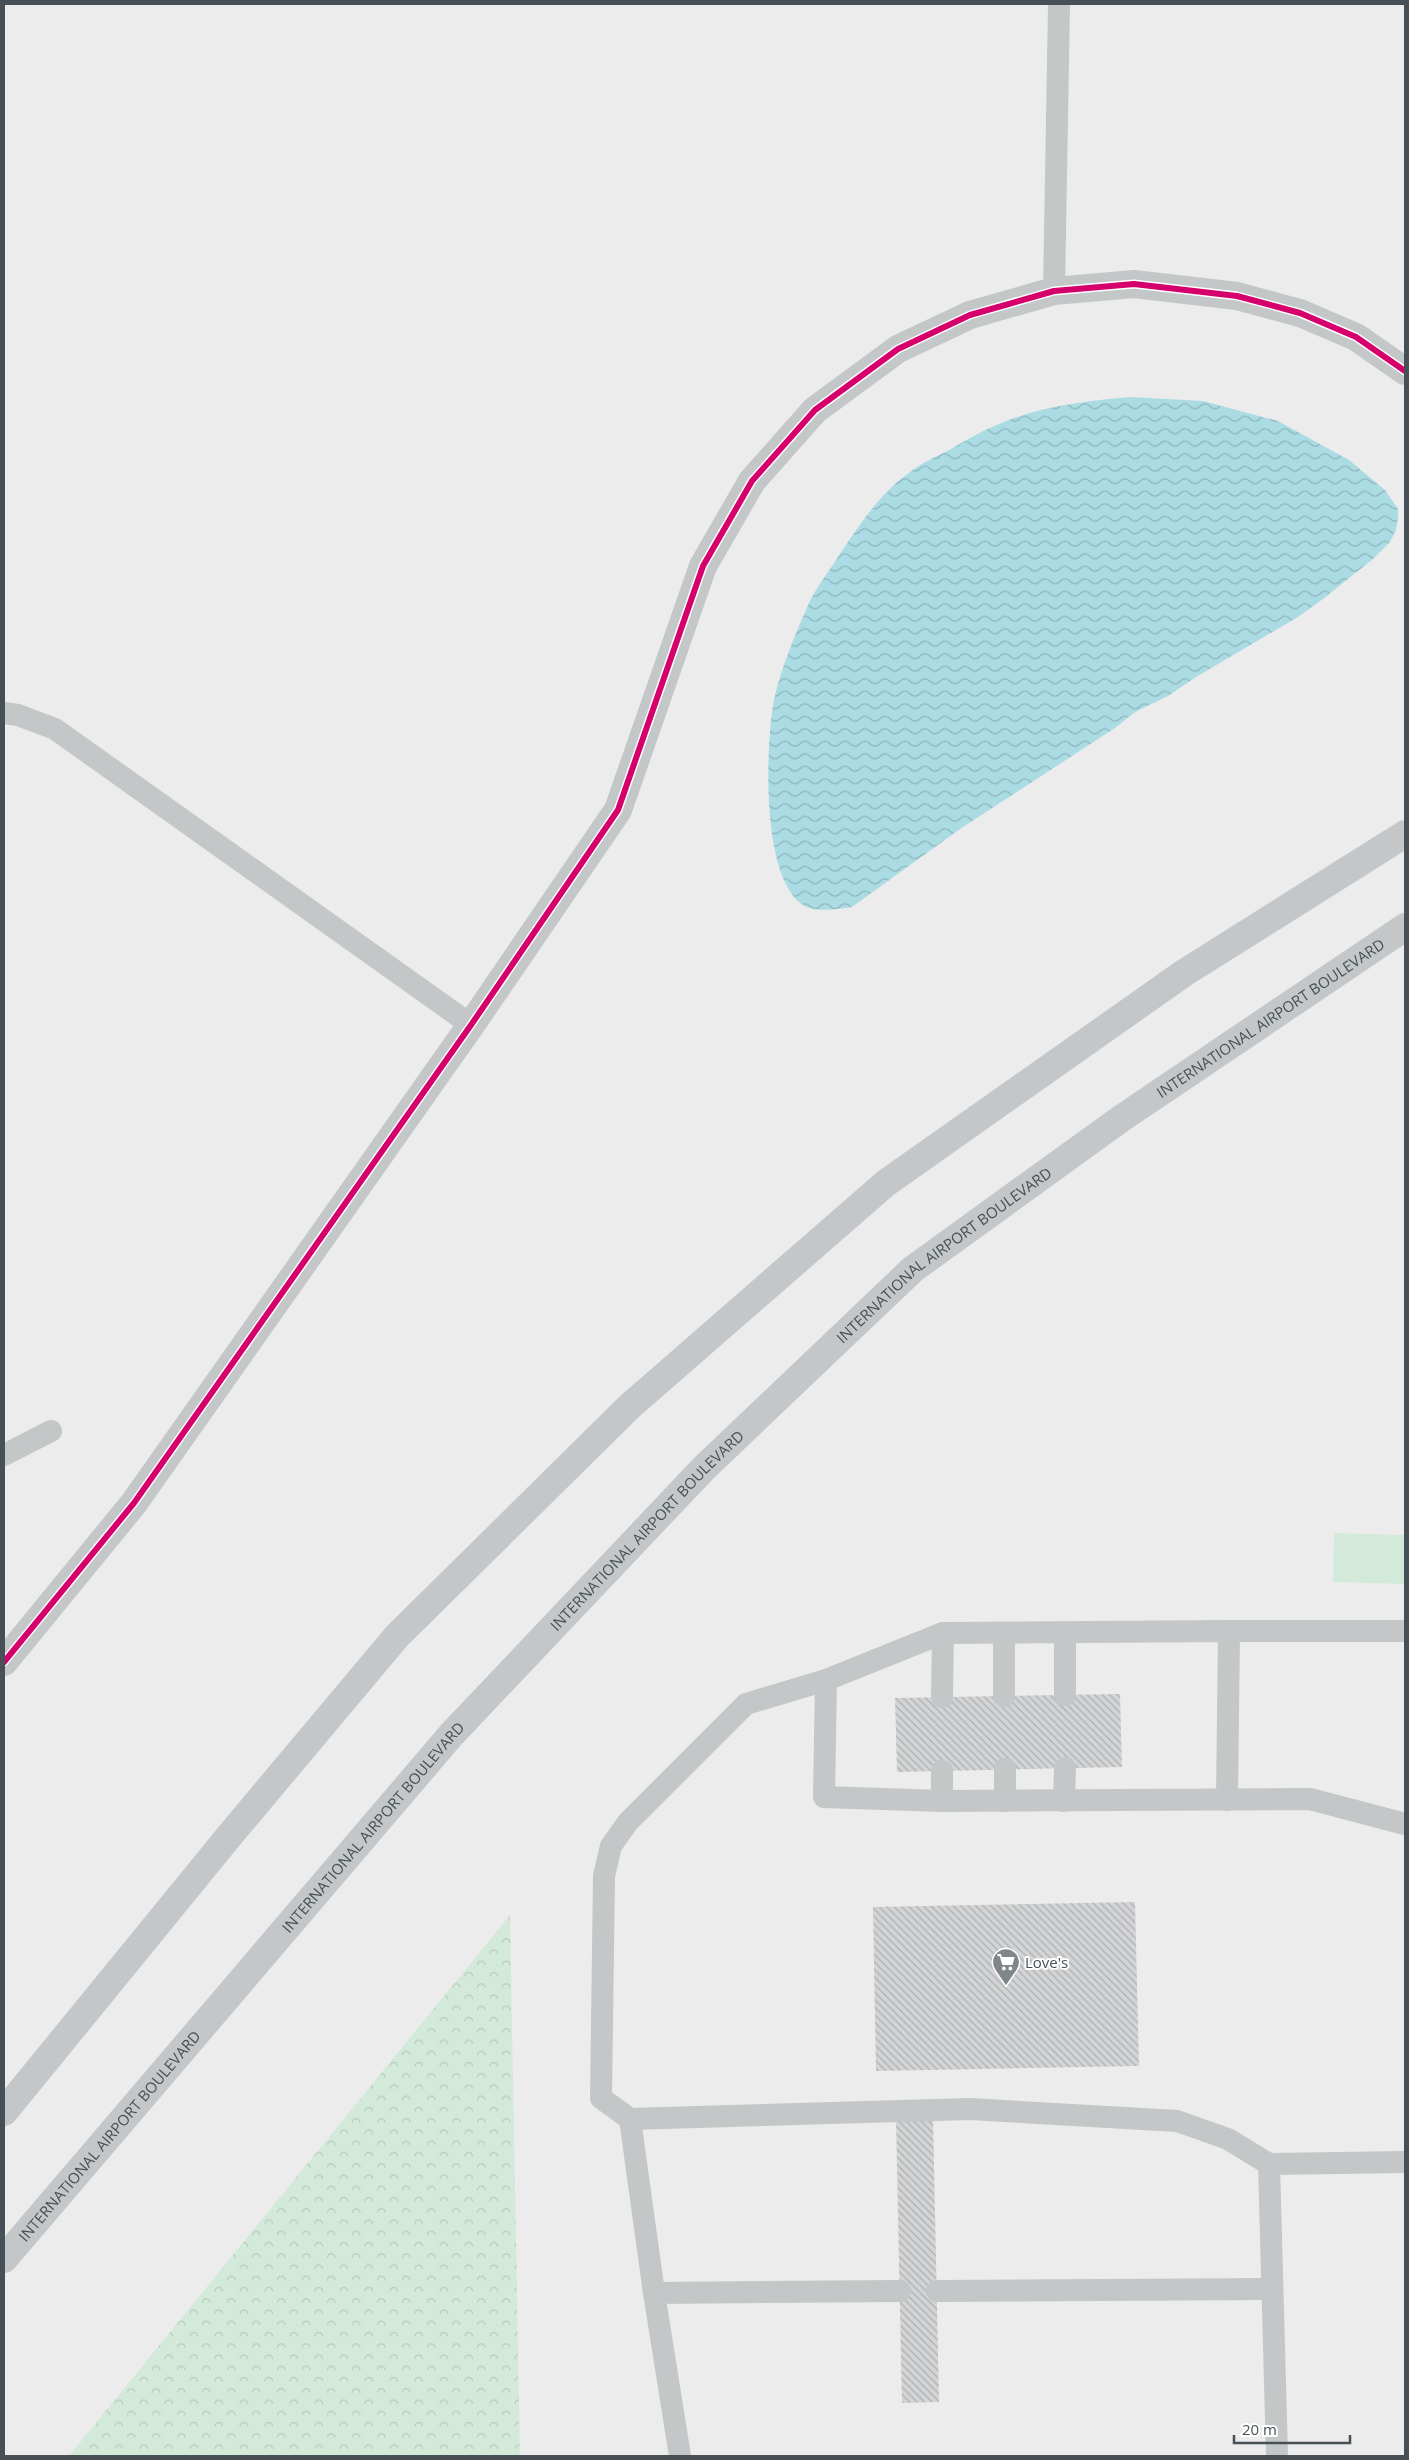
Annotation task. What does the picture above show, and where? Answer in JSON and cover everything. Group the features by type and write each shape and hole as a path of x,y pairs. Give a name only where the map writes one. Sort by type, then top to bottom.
{"main road":[{"path":"4,2112 230,1835 397,1636 630,1406 886,1183 1184,973 1405,834"},
{"name":"INTERNATIONAL AIRPORT BOULEVARD","path":"4,2259 451,1735 704,1468 913,1269 1122,1118 1405,927"}],"street":[{"path":"4,1662 134,1503 472,1025 618,810 703,566 752,481 815,410 898,349 970,315 1054,292 1134,284 1236,296 1300,313 1356,337 1405,371"}],"lane":[{"path":"1054,292 1059,4"},
{"path":"4,713 18,715 55,729 472,1025"},
{"path":"4,1455 51,1431"},
{"path":"1227,1800 1229,1631"},
{"path":"1405,1631 943,1633 826,1680 746,1704 628,1822 611,1846 604,1876 602,2098 630,2119 970,2109 1177,2121 1228,2139 1269,2164 1405,2162"},
{"path":"942,1697 943,1633"},
{"path":"1004,1633 1004,1696"},
{"path":"1065,1633 1065,1695"},
{"path":"826,1680 824,1797 942,1801 1310,1799 1405,1824"},
{"path":"1064,1801 1065,1768"},
{"path":"1005,1769 1005,1801"},
{"path":"942,1770 942,1801"},
{"path":"630,2119 654,2293 680,2456"},
{"path":"1269,2164 1277,2456"},
{"path":"936,2291 1272,2289"},
{"path":"654,2293 900,2291"}],"green space":[{"path":"1334,1533 1405,1535 1405,1584 1333,1582"},
{"path":"510,1915 520,2456 69,2456"}],"water":[{"path":"1131,397 1203,401 1278,421 1349,460 1385,490 1398,509 1396,530 1390,542 1373,559 1298,617 1196,677 1168,696 1135,712 1115,728 960,829 852,907 821,910 803,905 789,890 780,869 773,841 768,780 769,751 773,705 779,680 788,653 818,586 869,512 889,490 910,472 980,433 1014,418 1064,405"}],"building":[{"path":"1120,1694 1122,1767 897,1772 895,1698"},
{"name":"Love's","path":"1135,1902 1139,2066 876,2071 873,1907"},
{"path":"896,2119 933,2119 939,2402 902,2403"}],"cycle path":[{"path":"4,1662 134,1503 471,1025 618,810 703,566 752,481 815,410 898,349 970,315 1054,291 1134,284 1237,296 1300,313 1356,337 1405,371"}],"place":[{"name":"Love's","path":"1006,1986"}]}
